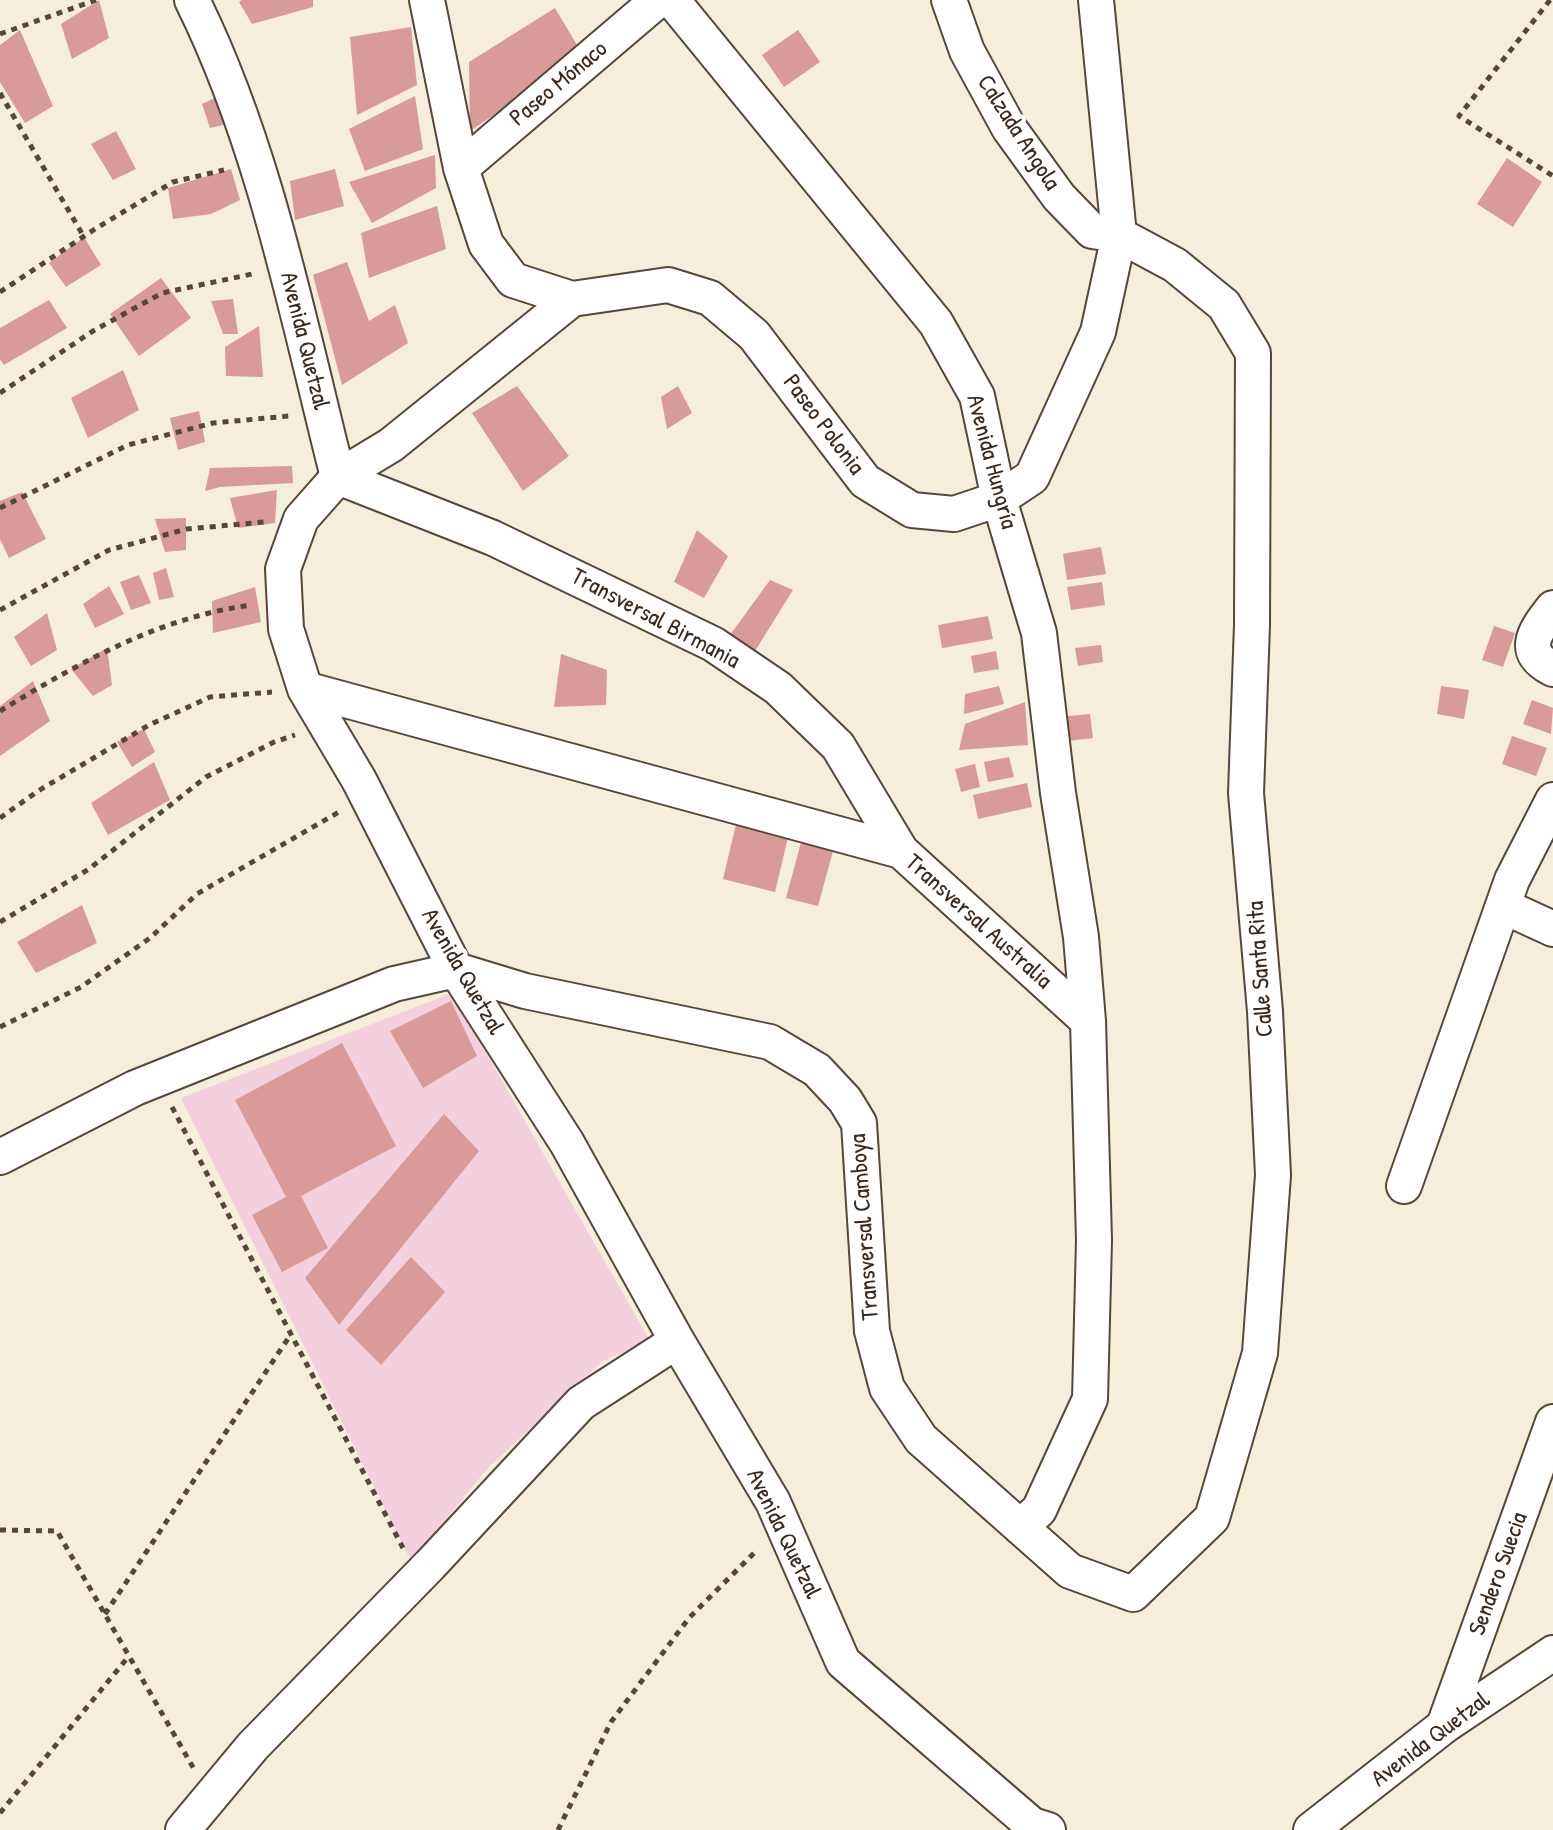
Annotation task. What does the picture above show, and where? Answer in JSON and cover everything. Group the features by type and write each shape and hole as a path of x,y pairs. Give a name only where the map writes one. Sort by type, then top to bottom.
{"street":[{"name":"Avenida Quetzal","path":"192,0 208,32 256,163 338,477 301,519 283,569 286,629 305,689 367,795 456,970 567,1143 677,1341 773,1502 843,1662 1032,1825 1048,1830"},
{"path":"427,0 461,168 486,244 513,280 572,299"},
{"name":"Paseo Mónaco","path":"461,168 658,0"},
{"name":"Avenida Hungría","path":"672,0 936,323 977,396 999,499 1039,633 1058,793 1081,937 1088,1021"},
{"name":"Calzada Angola","path":"949,0 967,51 1009,128 1059,197 1092,231 1119,235"},
{"name":"Paseo Polonia","path":"572,299 668,285 710,298 754,335 865,481 912,510 954,514 999,499 1032,477 1046,448 1098,332 1119,235 1096,0"},
{"name":"Calle Santa Rita","path":"1020,1527 1070,1571 1133,1594 1212,1518 1260,1353 1273,1175 1265,1011 1246,793 1252,625 1253,353 1224,305 1175,265 1119,235"},
{"path":"338,477 391,445 572,299"},
{"name":"Transversal Birmania","path":"338,477 493,538 637,606 726,653 778,688 838,746 901,851"},
{"path":"1553,608 1531,644 1540,662 1553,669"},
{"name":"Transversal Australia","path":"305,689 901,851 1088,1021"},
{"path":"1404,1186 1512,880 1553,800"},
{"path":"1503,906 1553,929"},
{"path":"0,1157 135,1088 394,984 456,970"},
{"name":"Transversal Camboya","path":"456,970 525,991 770,1042 817,1070 845,1100 859,1123 872,1331 887,1388 921,1439 1020,1527"},
{"path":"1020,1527 1039,1510 1090,1399 1094,1240 1088,1021"},
{"path":"183,1830 253,1746 418,1578 581,1403 677,1341"},
{"name":"Sendero Suecia","path":"1444,1726 1553,1422"},
{"name":"Avenida Quetzal","path":"1311,1830 1444,1726 1553,1653"}],"path":[{"path":"0,34 96,0"},
{"path":"1550,0 1459,116 1553,176"},
{"path":"0,93 84,237"},
{"path":"0,292 173,182 256,163"},
{"path":"0,393 93,331 162,293 285,267"},
{"path":"0,508 128,445 213,423 322,414"},
{"path":"0,610 109,550 187,529 301,519"},
{"path":"0,711 57,676 129,639 215,610 285,601"},
{"path":"0,818 38,791 149,725 210,697 305,689"},
{"path":"0,922 89,869 206,777 274,742 326,724"},
{"path":"0,1027 81,987 150,938 197,894 367,795"},
{"path":"158,1079 418,1578"},
{"path":"105,1614 291,1334"},
{"path":"558,1830 611,1722 689,1618 783,1526"},
{"path":"0,1530 57,1531 210,1797"},
{"path":"0,1813 129,1656"}],"shaded area":[{"path":"452,993 650,1341 603,1361 489,1467 411,1561 181,1098"}],"building":[{"path":"99,0 109,38 72,59 61,24"},
{"path":"313,0 313,7 252,24 239,2"},
{"path":"555,8 583,55 470,131 469,62"},
{"path":"411,27 417,85 357,115 350,37"},
{"path":"20,30 53,106 25,123 0,82 0,45"},
{"path":"798,30 820,62 784,87 762,55"},
{"path":"223,94 235,122 210,128 202,104"},
{"path":"415,96 423,149 365,171 349,129"},
{"path":"116,131 136,169 113,180 91,144"},
{"path":"435,155 436,188 372,223 349,182"},
{"path":"1507,158 1542,182 1513,227 1477,204"},
{"path":"231,169 240,200 211,214 173,219 168,188"},
{"path":"335,169 344,206 295,220 290,181"},
{"path":"437,206 446,249 369,278 361,233"},
{"path":"84,237 101,265 66,287 49,263"},
{"path":"347,262 369,321 395,305 408,343 342,385 313,275"},
{"path":"161,278 191,318 139,356 110,314"},
{"path":"233,299 238,334 223,334 211,301"},
{"path":"49,300 67,328 4,365 0,359 0,328"},
{"path":"259,326 263,377 226,376 225,347"},
{"path":"123,370 139,410 88,438 71,398"},
{"path":"517,386 569,456 523,491 472,413"},
{"path":"678,386 692,413 667,429 661,397"},
{"path":"199,411 205,442 178,450 170,418"},
{"path":"292,466 293,483 220,487 205,491 210,468"},
{"path":"277,490 275,523 238,528 230,498"},
{"path":"22,492 46,539 9,558 0,539 0,501"},
{"path":"186,518 186,550 165,552 155,519"},
{"path":"697,530 728,556 704,598 674,582"},
{"path":"1101,547 1106,574 1067,580 1063,554"},
{"path":"166,568 174,597 159,600 153,573"},
{"path":"139,575 151,603 131,610 120,582"},
{"path":"770,580 793,590 755,651 730,635"},
{"path":"1102,582 1105,605 1071,610 1067,587"},
{"path":"109,586 124,614 95,628 83,604"},
{"path":"255,587 261,622 213,633 212,601"},
{"path":"47,613 57,650 31,666 14,637"},
{"path":"988,616 993,639 942,648 938,625"},
{"path":"1494,626 1515,633 1503,667 1482,660"},
{"path":"1101,645 1103,662 1078,666 1075,648"},
{"path":"107,648 112,685 93,696 71,669"},
{"path":"996,651 999,669 974,673 971,656"},
{"path":"561,654 607,670 606,705 554,707"},
{"path":"33,681 50,721 0,756 0,706"},
{"path":"999,686 1004,704 964,714 965,694"},
{"path":"1441,686 1469,690 1464,719 1437,714"},
{"path":"1532,700 1553,708 1551,734 1523,724"},
{"path":"1025,702 1028,745 959,750 965,724"},
{"path":"1090,714 1093,738 1060,742 1057,717"},
{"path":"144,729 155,752 132,767 117,742"},
{"path":"1512,736 1547,748 1536,776 1502,764"},
{"path":"1009,757 1014,777 988,782 984,762"},
{"path":"154,762 170,800 108,835 91,803"},
{"path":"975,764 980,787 961,792 955,769"},
{"path":"1027,783 1032,807 978,819 973,795"},
{"path":"738,816 790,829 775,892 723,879"},
{"path":"804,831 836,840 818,906 786,898"},
{"path":"82,905 97,943 36,973 17,942"},
{"path":"451,1001 477,1056 423,1088 390,1031"},
{"path":"342,1043 396,1146 301,1196 328,1248 282,1272 252,1215 286,1197 235,1100"},
{"path":"444,1114 479,1151 339,1325 305,1278"},
{"path":"411,1257 445,1292 381,1365 346,1330"}]}
